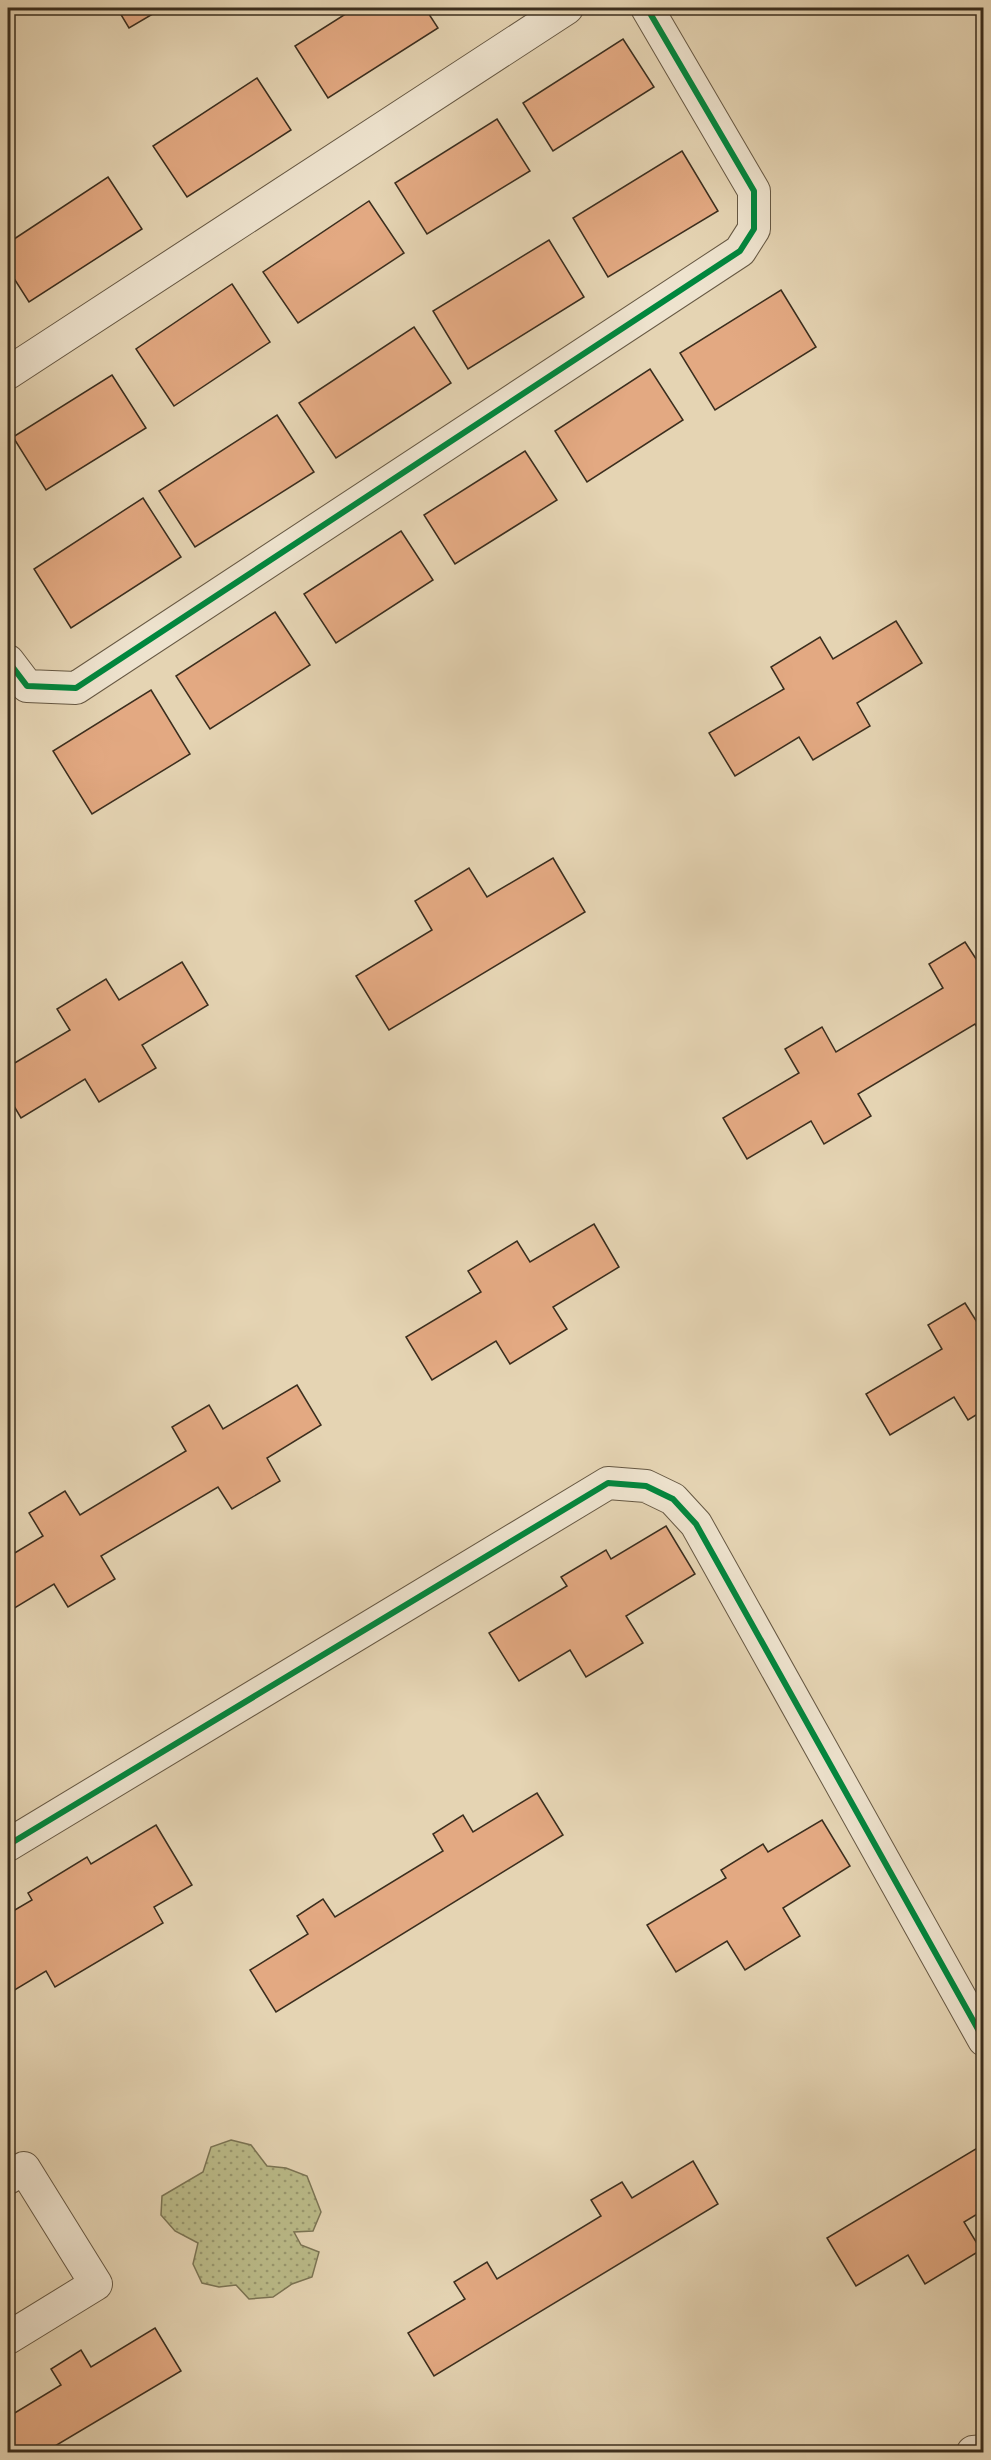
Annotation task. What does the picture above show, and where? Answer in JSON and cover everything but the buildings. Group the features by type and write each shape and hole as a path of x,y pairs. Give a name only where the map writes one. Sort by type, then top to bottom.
{"street":[{"path":"8,373 567,8"},
{"path":"8,661 27,686 76,688 740,251 754,229 754,191 647,8"},
{"path":"8,1845 608,1483 646,1486 673,1499 696,1524 984,2040"},
{"path":"8,2178 24,2168 96,2284 8,2338"},
{"path":"973,2452 984,2451"}],"green space":[{"path":"231,2140 251,2145 267,2166 286,2168 307,2176 321,2212 313,2231 294,2232 301,2245 319,2252 312,2277 292,2284 273,2297 249,2299 236,2285 219,2287 202,2283 193,2264 198,2243 175,2231 161,2215 162,2196 203,2172 211,2147"}],"cycle path":[{"path":"8,661 27,686 76,688 740,251 754,229 754,191 647,8"},
{"path":"8,1845 608,1483 646,1486 673,1499 696,1524 984,2040"}]}
